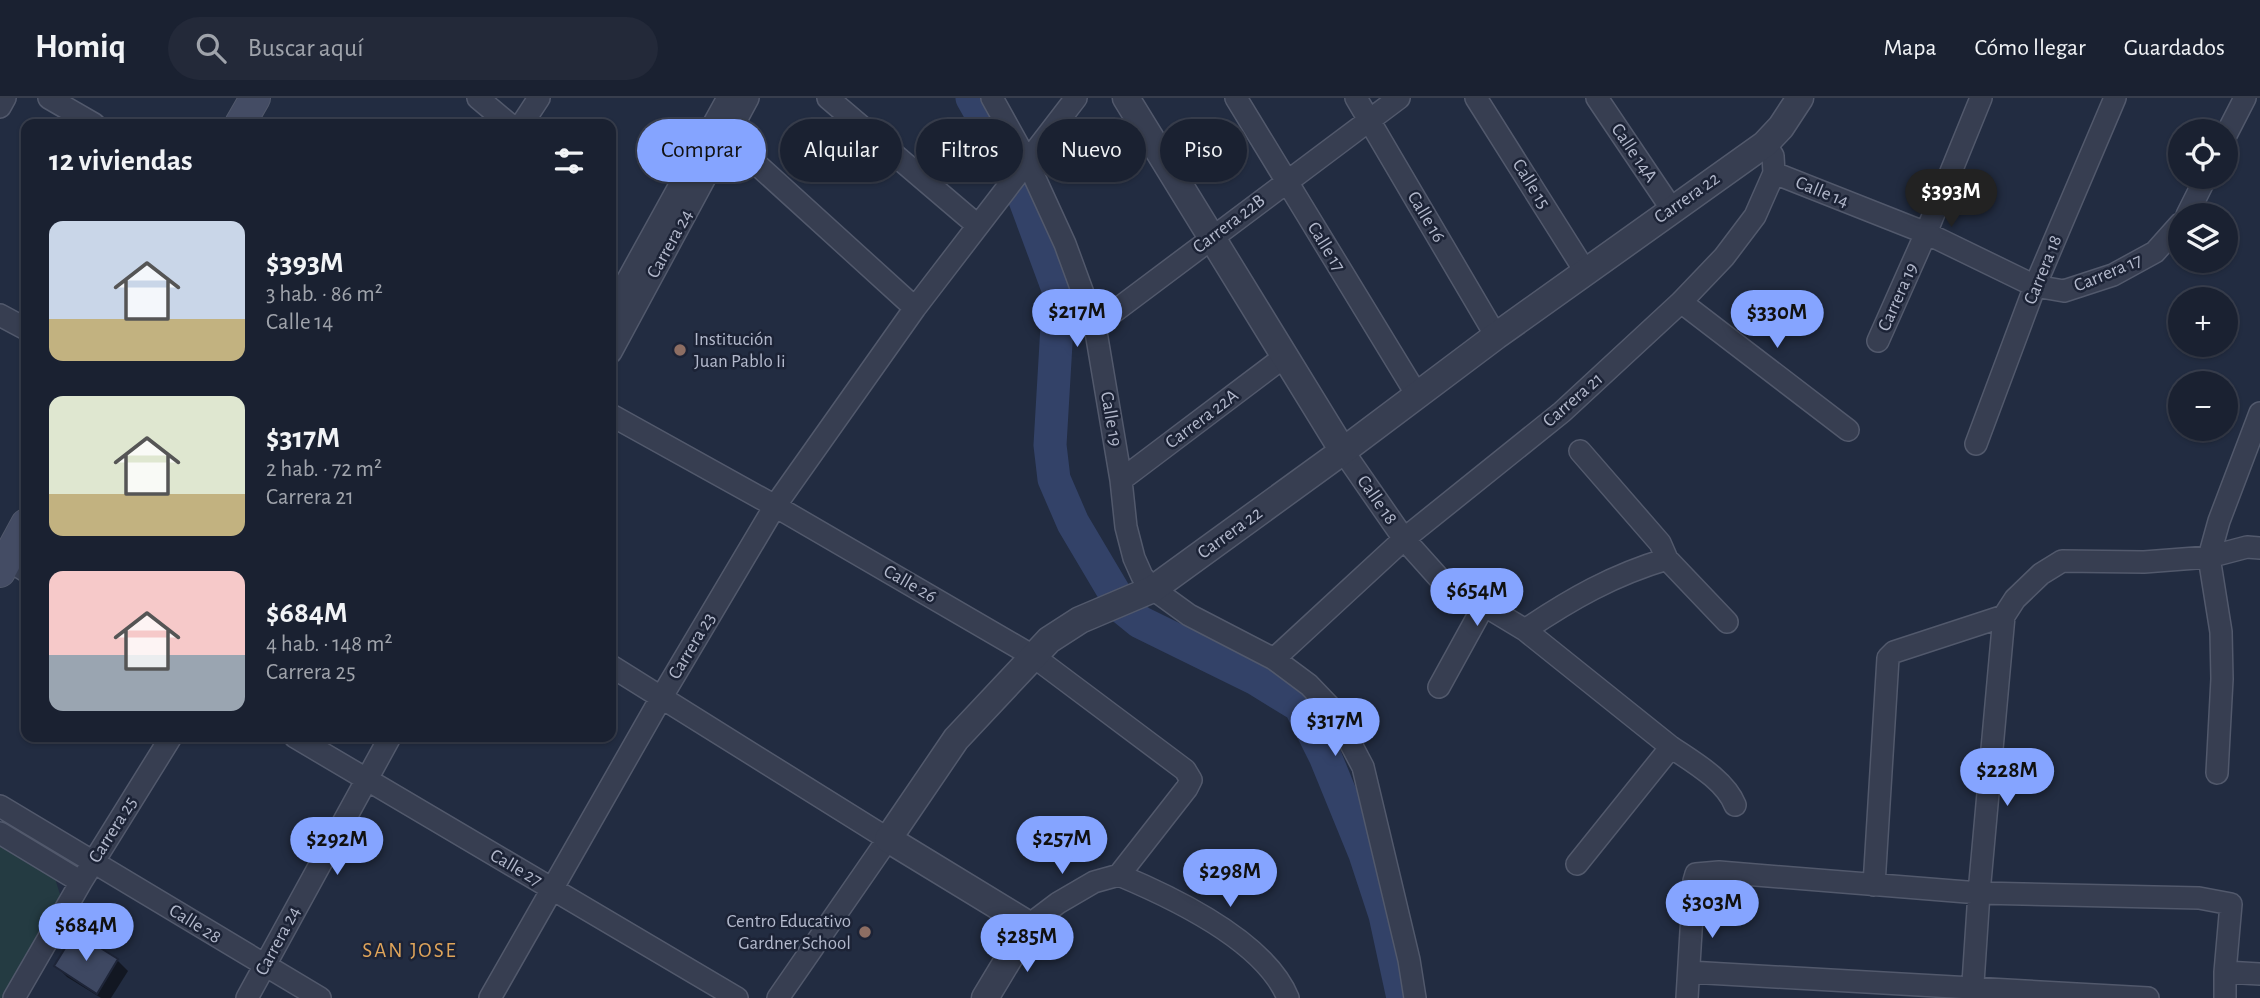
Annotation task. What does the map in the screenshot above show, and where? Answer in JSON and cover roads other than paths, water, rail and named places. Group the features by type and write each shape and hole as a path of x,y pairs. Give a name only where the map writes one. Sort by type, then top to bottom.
{"main road":[{"path":"243,119 255,98"},
{"path":"8,565 21,535"}],"street":[{"path":"0,107 5,98"},
{"path":"49,98 85,119"},
{"path":"478,98 503,119"},
{"path":"525,119 539,98"},
{"name":"Carrera 24","path":"723,119 728,98"},
{"name":"Carrera 24","path":"731,119 748,98"},
{"path":"828,98 977,225"},
{"name":"Calle 19","path":"992,98 1001,119"},
{"name":"Carrera 23","path":"1023,166 1076,98"},
{"name":"Calle 18","path":"1126,98 1343,451 1404,539 1439,579 1525,630 1696,764 1732,797 1735,805"},
{"name":"Calle 17","path":"1236,98 1417,395"},
{"name":"Calle 16","path":"1356,98 1496,336"},
{"name":"Carrera 22B","path":"1094,326 1399,98"},
{"name":"Calle 15","path":"1476,98 1585,271"},
{"name":"Calle 14A","path":"1597,98 1671,208"},
{"name":"Carrera 19","path":"1878,341 1981,98"},
{"name":"Carrera 18","path":"1976,444 2035,286 2115,98"},
{"path":"2234,119 2245,98"},
{"path":"1774,173 1773,156 1765,144 1781,127 1796,100"},
{"name":"Carrera 22","path":"778,998 956,739 1049,640 1080,620 1143,594 1343,451 1671,208 1765,144"},
{"name":"Calle 19","path":"1023,169 1065,244 1094,326 1121,480 1126,527 1142,576 1143,594"},
{"name":"Calle 14","path":"1774,173 1926,233 2035,286 2064,292"},
{"name":"Carrera 21","path":"1274,659 1404,539 1562,412 1681,302 1724,257 1755,216 1774,173"},
{"path":"766,174 915,308"},
{"name":"Carrera 24","path":"616,302 690,182"},
{"name":"Carrera 24","path":"616,342 696,182"},
{"name":"Carrera 23","path":"490,998 661,698 775,506 915,308 1011,182"},
{"name":"Carrera 17","path":"2064,292 2113,275 2155,252 2168,237"},
{"path":"1681,302 1848,430"},
{"path":"0,315 21,326"},
{"name":"Carrera 22A","path":"1121,480 1284,357"},
{"path":"2217,773 2222,679 2221,632 2209,557 2219,521 2260,413"},
{"name":"Calle 26","path":"616,418 775,506 1033,656 1185,770 1191,780 1119,875"},
{"path":"1580,451 1660,543 1667,559 1727,622"},
{"path":"1972,993 2004,616 2015,599 2041,573 2062,561 2144,562 2209,557 2247,547 2260,548"},
{"path":"1525,630 1574,598 1643,566 1667,559"},
{"path":"1143,594 1274,659 1309,685 1333,710 1363,767 1409,960 1415,998"},
{"path":"1439,687 1483,607"},
{"path":"1874,885 1888,658 1894,652 2004,616"},
{"path":"616,669 1029,925"},
{"name":"Carrera 25","path":"14,998 80,882 169,742"},
{"name":"Calle 27","path":"303,742 737,998"},
{"name":"Carrera 24","path":"247,998 387,742"},
{"path":"1577,864 1671,747"},
{"name":"Calle 28","path":"0,806 320,998"},
{"path":"0,833 80,882"},
{"path":"1687,998 1694,881 1696,874 1719,872 1979,893 2199,898 2231,904 2225,998"},
{"path":"985,998 1029,925 1058,903 1094,882 1119,875 1156,891 1210,921 1249,948 1258,955 1285,990 1288,998"},
{"path":"1689,972 1972,993 2148,998"},
{"path":"2225,972 2260,974"}],"waterway":[{"path":"972,98 1016,176 1059,292 1050,445 1054,479 1073,523 1124,609 1140,622 1256,679 1300,706 1325,756 1365,854 1385,915 1403,998"}],"place":[{"name":"Institución Juan Pablo Ii","path":"680,350"},
{"name":"Centro Educativo Gardner School","path":"865,932"}],"district":[{"name":"SAN JOSE","path":"410,950"}]}
